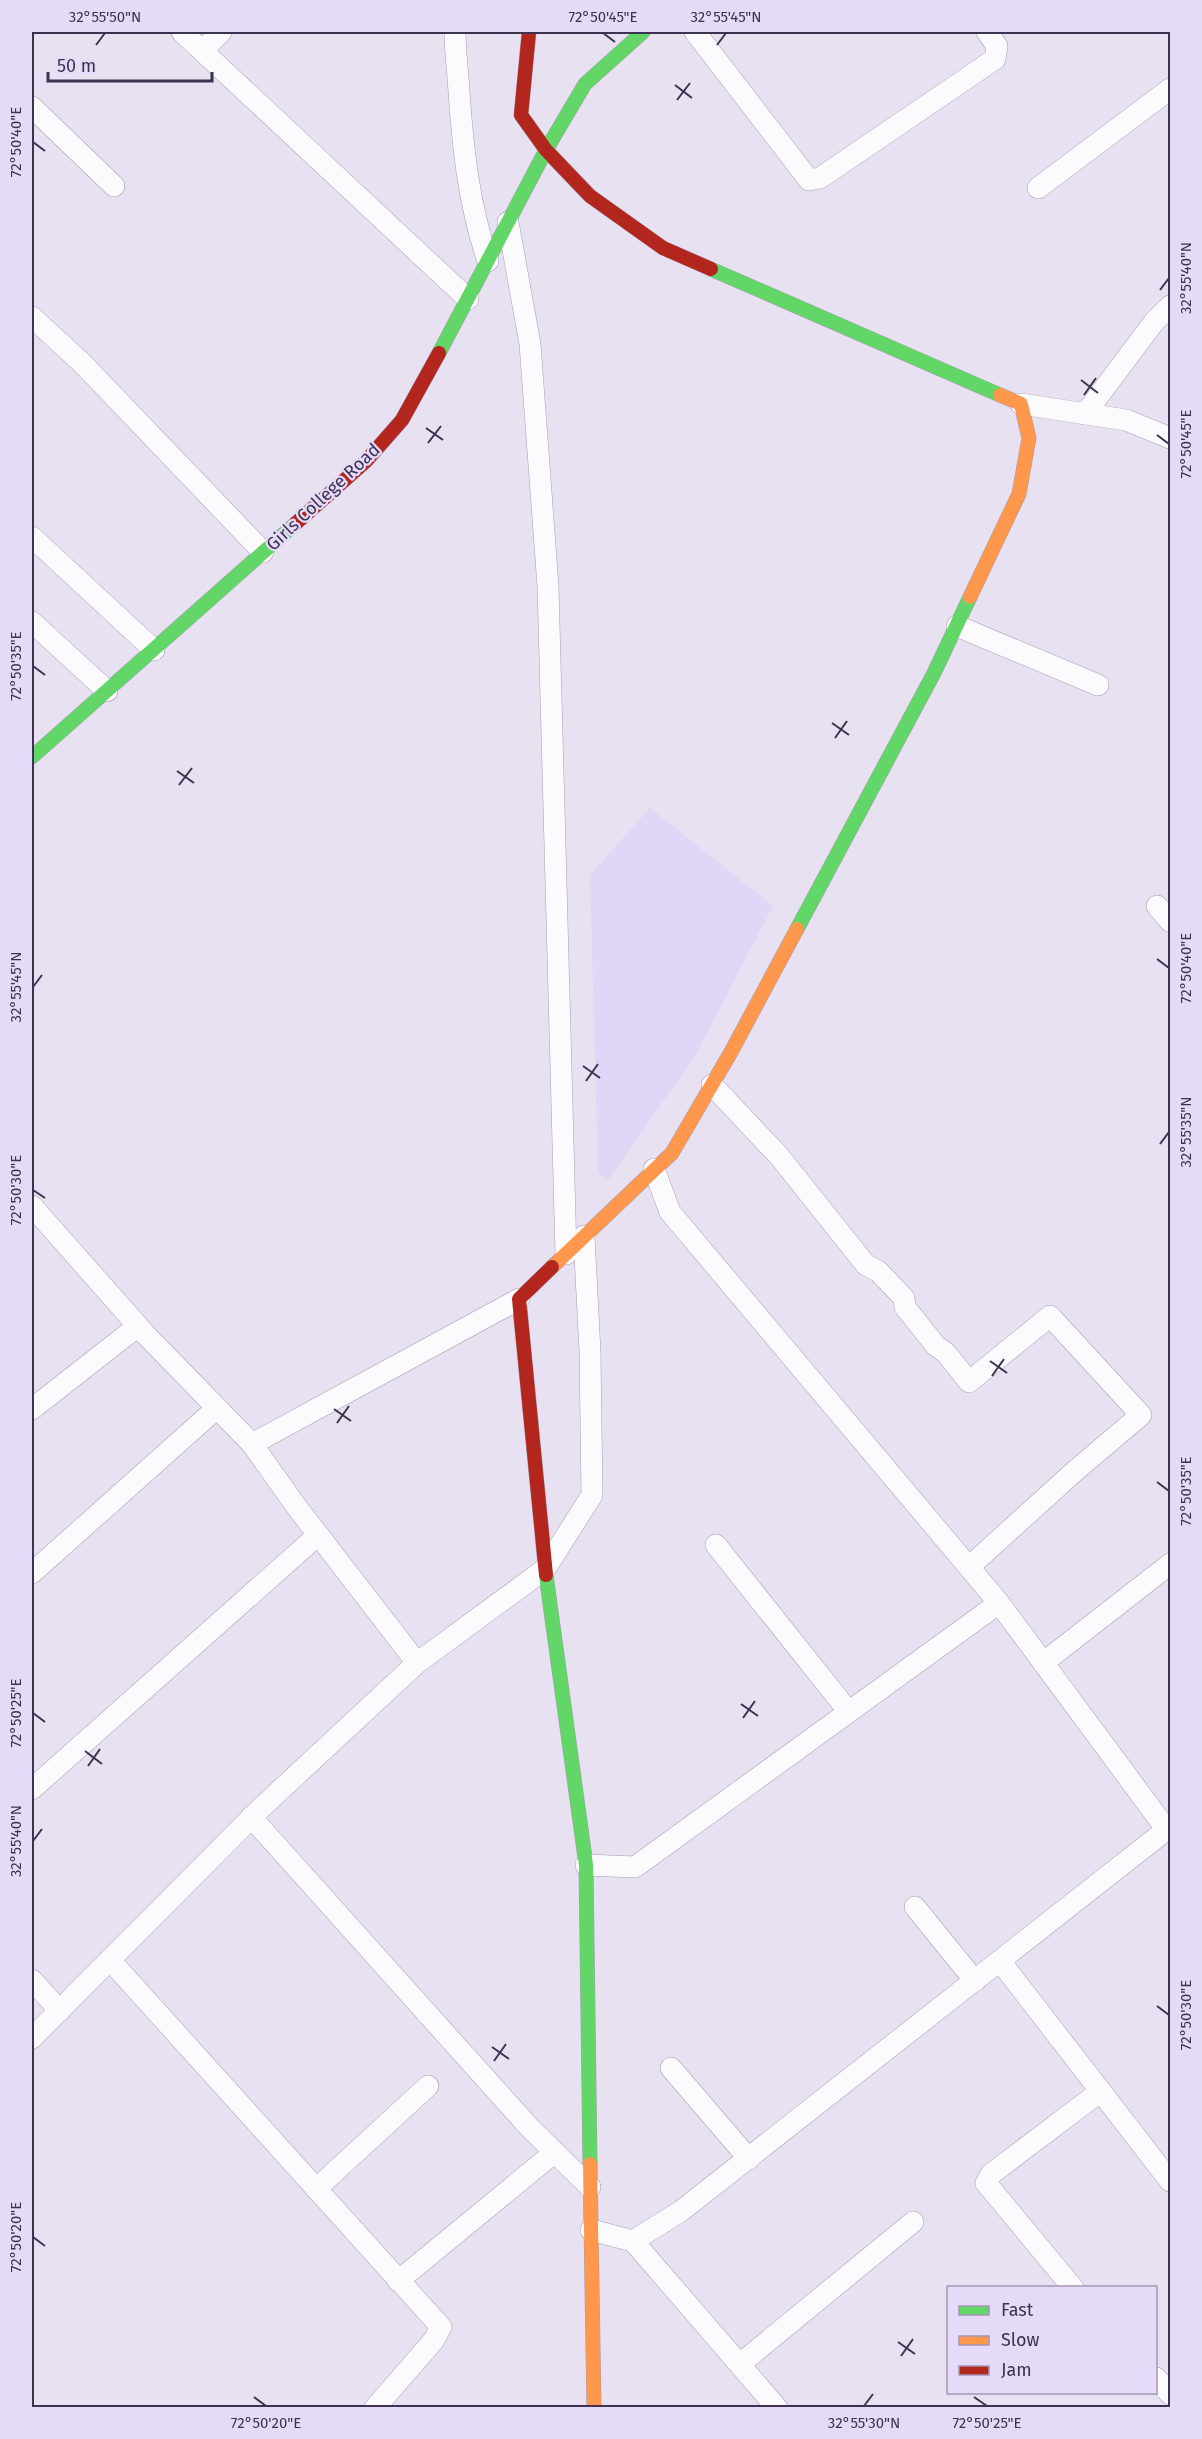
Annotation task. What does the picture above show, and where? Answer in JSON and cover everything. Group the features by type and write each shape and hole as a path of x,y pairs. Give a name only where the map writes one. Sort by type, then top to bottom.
{"street":[{"path":"182,32 468,299"},
{"path":"203,50 221,32"},
{"path":"455,32 469,192 478,232 488,261"},
{"path":"529,32 521,115 546,150 590,196 663,248 1022,404 1126,420 1170,438"},
{"name":"Girls College Road","path":"32,757 366,462 402,420 546,150 585,84 643,32"},
{"path":"695,32 809,180 820,178 995,58 997,46 987,32"},
{"path":"1038,188 1170,89"},
{"path":"32,106 114,186"},
{"path":"508,222 530,344 548,586 566,1254"},
{"path":"1085,414 1154,322 1170,306"},
{"path":"32,316 82,363 263,552"},
{"path":"252,1444 519,1299 672,1153 737,1042 929,683 1019,494 1029,438 1022,404"},
{"path":"32,537 153,650"},
{"path":"32,622 107,691"},
{"path":"957,626 1098,685"},
{"path":"712,1085 779,1156 866,1264 878,1271 904,1298 905,1307 969,1382 1050,1316 1141,1415 1075,1471 969,1568"},
{"path":"633,2241 681,2211 749,2159 1168,1828 999,1603 670,1212 654,1168"},
{"path":"32,1209 138,1326 252,1444 318,1535 417,1663"},
{"path":"32,2038 251,1817 417,1663 545,1569 592,1495 590,1352 584,1236"},
{"path":"519,1299 545,1569 586,1865 594,2408"},
{"path":"32,1409 138,1326"},
{"path":"32,1573 217,1408"},
{"path":"32,1789 318,1535"},
{"path":"716,1545 849,1712"},
{"path":"1044,1663 1170,1564"},
{"path":"586,1865 636,1867 999,1603"},
{"path":"251,1817 529,2127 590,2187"},
{"path":"915,1907 975,1981"},
{"path":"110,1960 441,2327 434,2340 375,2408"},
{"path":"1000,1961 1170,2181"},
{"path":"32,1980 60,2011"},
{"path":"671,2068 749,2159"},
{"path":"316,2189 428,2086"},
{"path":"1071,2286 986,2183 991,2174 1101,2091"},
{"path":"398,2281 555,2152"},
{"path":"740,2364 913,2222"},
{"path":"591,2230 633,2241 777,2408"},
{"path":"1157,2380 1170,2394"}],"shaded area":[{"path":"650,808 773,906 695,1056 608,1180 598,1173 590,875"}],"traffic: fast":[{"path":"439,353 546,150 585,84 643,32"},
{"path":"711,269 1000,395"},
{"path":"32,757 295,524"},
{"path":"797,929 934,673 970,597"},
{"path":"546,1575 586,1865 590,2164"}],"traffic: slow":[{"path":"970,597 1019,494 1029,438 1021,404 1000,395"},
{"path":"552,1267 672,1153 731,1052 797,929"},
{"path":"590,2164 594,2408"}],"traffic: jam":[{"path":"529,32 521,115 546,150 590,196 663,248 711,269"},
{"path":"295,524 366,461 402,420 439,353"},
{"path":"546,1575 519,1299 552,1267"}]}
